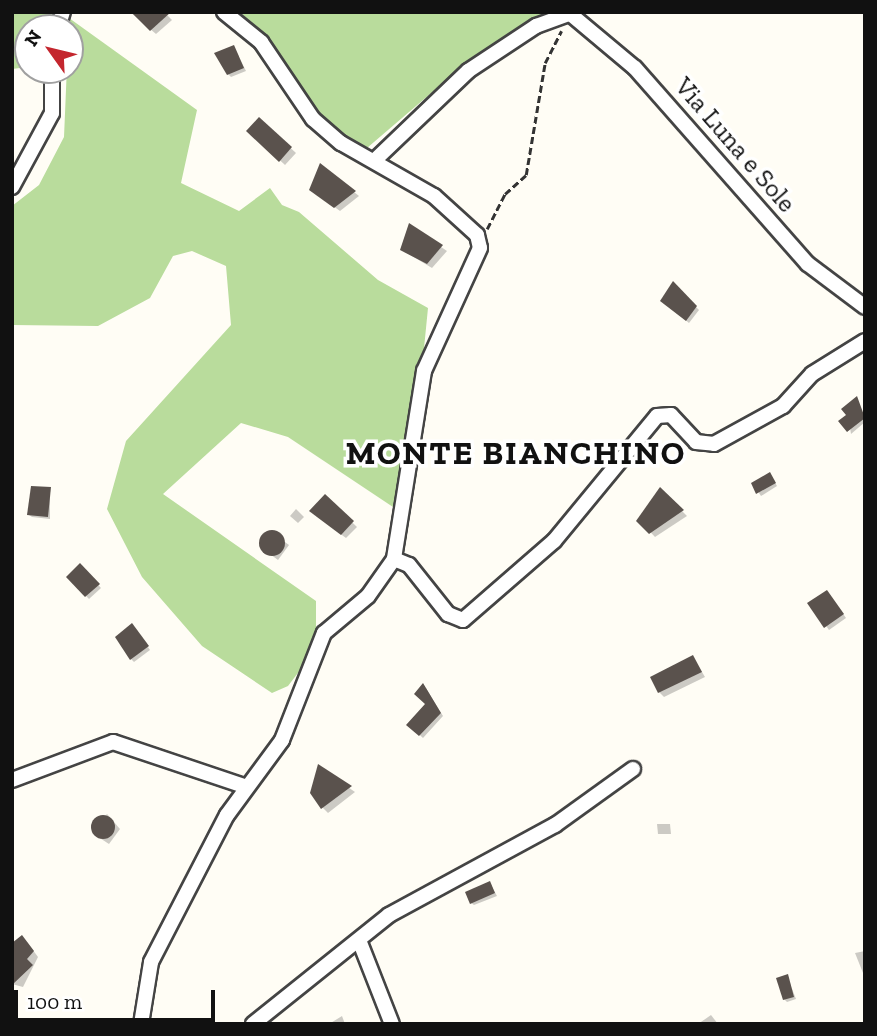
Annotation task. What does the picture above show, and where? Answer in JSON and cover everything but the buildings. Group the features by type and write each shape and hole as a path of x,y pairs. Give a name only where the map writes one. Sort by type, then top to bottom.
{"street":[{"path":"141,1024 151,962 247,787 282,740 324,633 368,596 394,559 424,371 481,248 465,220 313,119 261,42 224,12"},
{"path":"375,160 468,71 536,26 569,13"},
{"name":"Via Luna e Sole","path":"569,13 635,68 808,264 865,307"},
{"path":"12,187 52,113 52,84"},
{"path":"394,559 409,565 448,614 463,620 554,541 657,415 671,415 708,445 783,406 812,374 865,341"},
{"path":"12,780 113,742 247,787"},
{"path":"253,1024 389,915 555,825 633,769"},
{"path":"359,940 392,1024"}],"path":[{"path":"481,248 505,194 526,175 545,62 569,13"}],"green space":[{"path":"12,12 59,12 14,14 12,69"},
{"path":"240,12 552,12 458,70 367,148 343,137 309,104 274,46"},
{"path":"84,29 197,110 181,183 239,211 270,188 282,205 299,212 378,280 428,308 413,459 393,507 288,437 241,423 163,494 316,601 316,649 288,686 272,693 202,646 142,577 107,509 126,441 231,325 226,266 192,251 173,256 150,298 98,326 12,325 12,206 39,185 64,137 66,84 84,84"}],"district":[{"name":"MONTE BIANCHINO","path":"516,453"}]}
